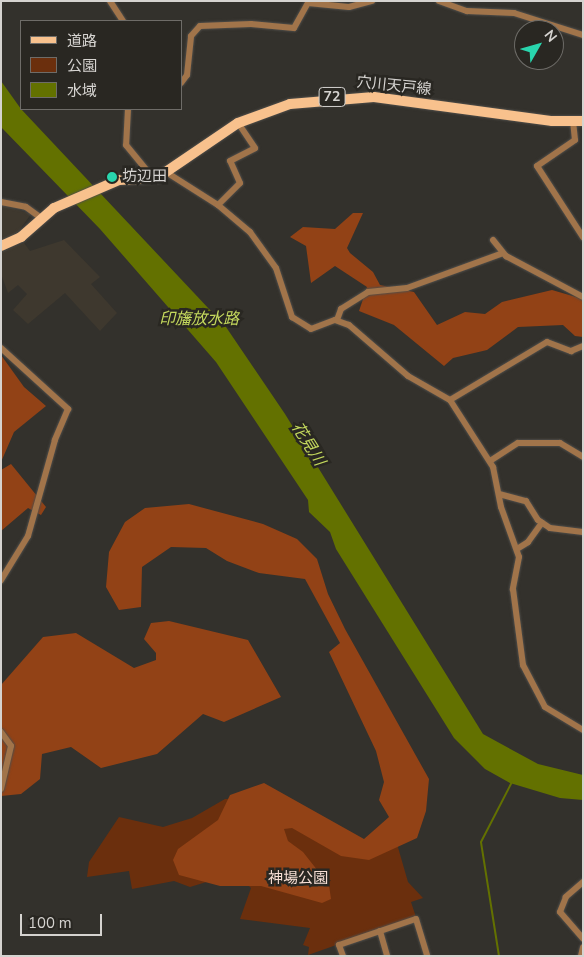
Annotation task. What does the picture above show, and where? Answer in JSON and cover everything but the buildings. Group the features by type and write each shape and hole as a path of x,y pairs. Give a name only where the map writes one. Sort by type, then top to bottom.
{"main road":[{"name":"穴川天戸線","path":"154,179 238,123 290,104 357,96 578,121"},
{"path":"1,246 21,237 40,217 103,186 126,179 154,179"}],"street":[{"path":"110,1 122,20"},
{"path":"182,82 187,75 191,36 200,26 251,24 294,28 308,3 349,7 372,1"},
{"path":"439,1 467,11 514,13 583,35"},
{"path":"128,110 126,145 154,179"},
{"path":"578,121 575,140 538,166 583,238"},
{"path":"218,205 240,183 230,161 255,148 238,123"},
{"path":"166,172 218,205 245,228 268,255 276,268 292,318 311,329 337,320 349,324 423,388 450,400 490,461 516,549 519,563 513,589 523,666 545,707 583,730"},
{"path":"1,202 26,207 40,217"},
{"path":"493,240 503,253 583,297"},
{"path":"337,320 340,309 368,292 407,288 503,253"},
{"path":"450,400 547,342 571,351 583,346"},
{"path":"1,348 68,409 55,440 28,536 1,580"},
{"path":"490,461 518,443 560,443 583,457"},
{"path":"499,494 526,502 542,523 564,531 583,532"},
{"path":"516,549 528,542 542,523"},
{"path":"1,732 11,746 1,789"},
{"path":"583,882 566,897 560,912 583,938"},
{"path":"343,956 340,945 416,919 427,956"},
{"path":"380,931 387,956"},
{"path":"581,956 583,947"}],"shaded area":[{"path":"1,205 31,214 18,232 1,241"},
{"path":"64,240 100,277 91,284 117,313 100,331 65,293 28,324 13,310 27,294 18,285 8,293 1,274 1,252 24,243 30,251"}],"green space":[{"path":"353,213 363,213 347,248 350,253 373,272 380,285 414,292 437,325 465,312 485,314 502,302 552,290 583,299 583,337 575,336 563,325 518,327 487,350 453,358 444,366 394,325 359,311 367,287 335,266 311,283 306,246 290,237 303,227 335,229"},
{"path":"1,355 24,387 46,406 14,432 1,462"},
{"path":"11,464 46,507 41,515 28,508 1,531 1,470"},
{"path":"189,504 263,524 297,539 317,559 328,594 345,629 429,779 426,811 417,838 369,860 341,856 292,828 284,829 288,841 303,852 329,885 331,899 322,903 261,886 220,886 179,875 173,860 178,849 218,820 230,795 264,783 364,839 389,817 379,800 384,782 376,751 329,652 340,643 305,579 259,573 227,561 206,548 171,547 142,567 141,607 119,610 106,587 109,552 125,522 145,508"},
{"path":"169,621 248,640 281,697 224,722 203,714 157,754 101,768 71,747 42,754 40,779 21,794 1,796 1,685 43,637 76,633 134,668 156,660 156,653 144,639 151,623"},
{"name":"神場公園","path":"254,798 338,849 395,837 408,882 423,898 411,902 416,917 308,955 309,947 303,945 310,928 240,919 251,888 236,873 190,887 174,881 132,889 129,871 87,877 89,862 119,817 163,827 192,818 225,799"}],"water":[{"name":"印旛放水路","path":"1,81 20,110 226,327 285,414 483,734 538,764 583,775 583,800 560,798 510,783 485,769 454,738 336,549 330,532 309,512 308,500 216,362 100,229 1,127"}],"waterway":[{"path":"499,956 481,842 512,782"}],"place":[{"name":"坊辺田","path":"112,177"}],"water label":[{"name":"花見川","path":"308,444"}]}
